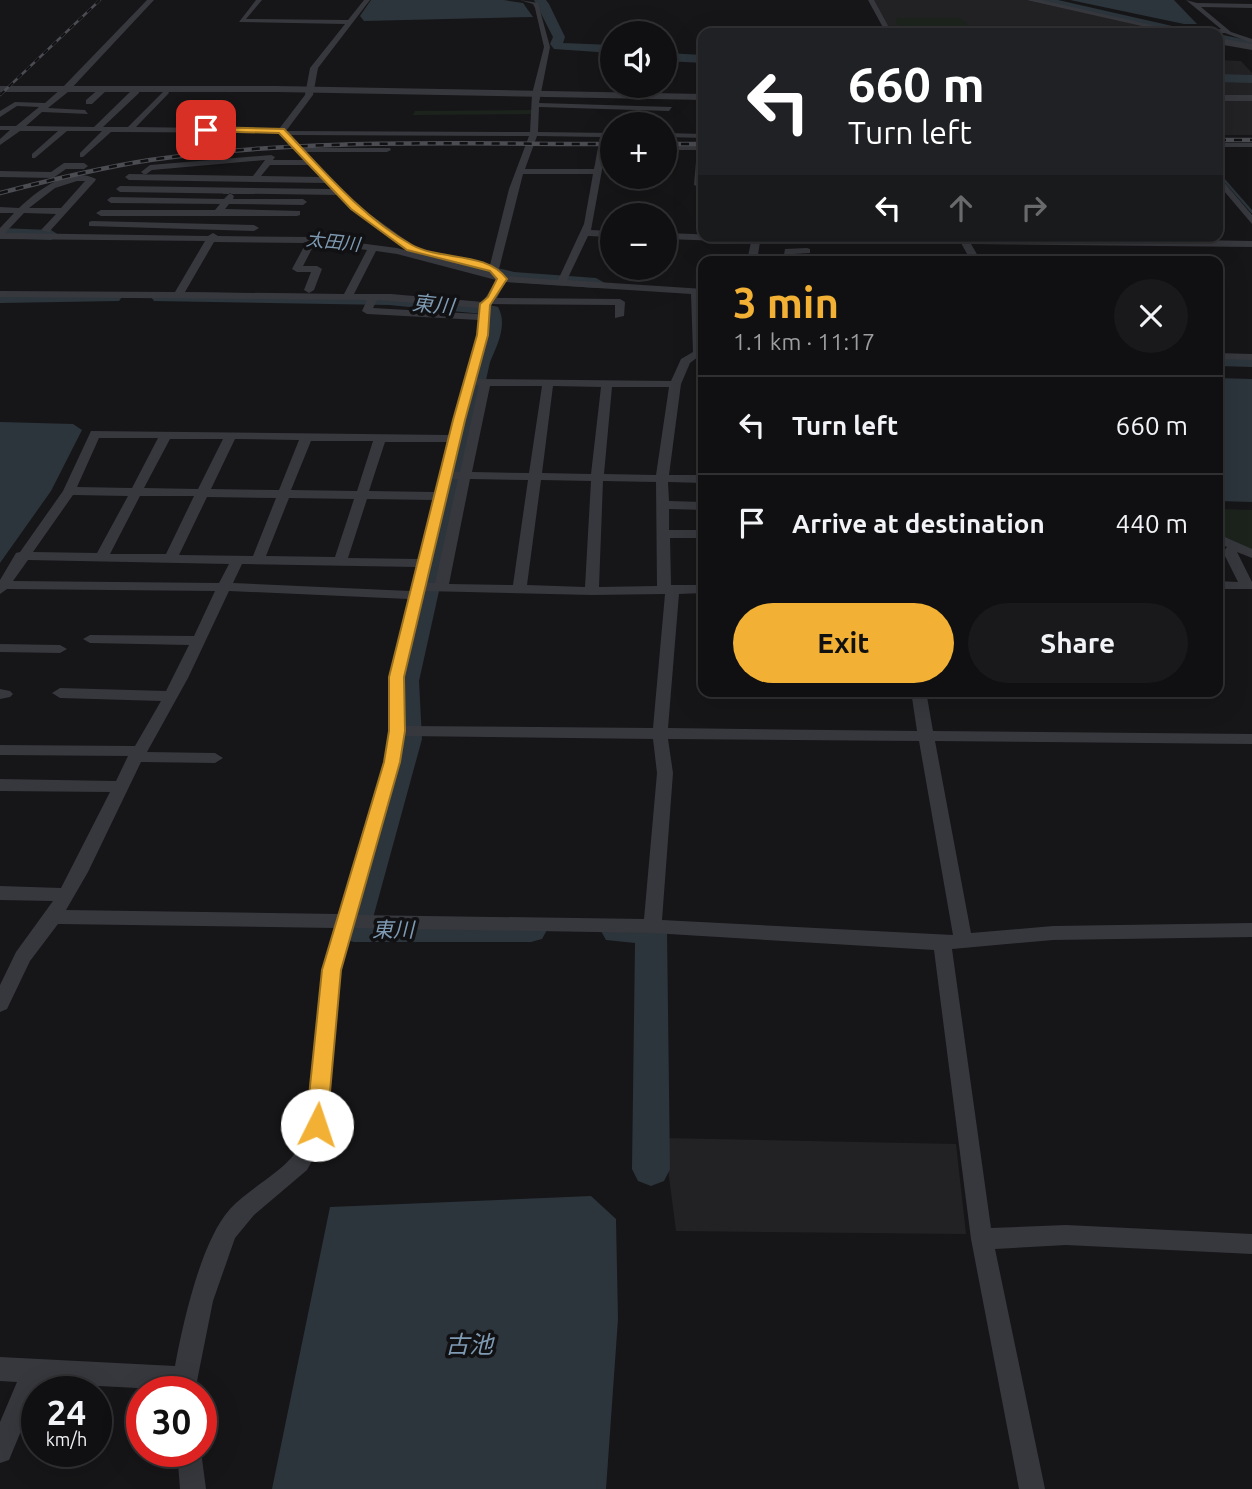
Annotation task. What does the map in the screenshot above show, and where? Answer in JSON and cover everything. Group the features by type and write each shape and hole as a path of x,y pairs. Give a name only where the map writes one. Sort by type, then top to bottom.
{"street":[{"path":"0,143 65,90 151,0"},
{"path":"258,0 241,21 349,23"},
{"path":"282,132 306,105 312,90 314,68 367,0"},
{"path":"494,269 507,210 534,134 536,94 547,39 535,3 523,0"},
{"path":"871,0 885,28"},
{"path":"1030,0 1160,28"},
{"path":"1191,3 1252,6"},
{"path":"1191,3 1227,31 1252,41"},
{"path":"1202,12 1252,12"},
{"path":"1223,31 1252,32"},
{"path":"1223,42 1252,47"},
{"path":"0,89 312,90 600,95"},
{"path":"89,102 103,90"},
{"path":"97,128 136,90"},
{"path":"131,128 166,91"},
{"path":"677,97 698,97"},
{"path":"669,112 671,98"},
{"path":"1223,98 1252,98"},
{"path":"0,116 15,104 85,112"},
{"path":"536,106 669,109"},
{"path":"0,128 600,135"},
{"path":"83,155 110,128"},
{"path":"36,156 65,129"},
{"path":"282,132 339,192 372,222 411,248"},
{"path":"677,135 698,136"},
{"path":"1223,145 1252,145"},
{"path":"677,148 698,148"},
{"path":"300,150 387,150"},
{"path":"255,179 271,157 150,168 134,176 120,189 85,232 312,240 410,254 502,279 698,292"},
{"path":"223,178 234,160"},
{"path":"268,162 312,163"},
{"path":"190,178 200,163"},
{"path":"561,283 586,233 600,164"},
{"path":"0,174 53,175 64,166 84,166"},
{"path":"521,172 599,172"},
{"path":"134,176 328,180"},
{"path":"1,232 49,185 79,177 92,179 46,230"},
{"path":"178,295 211,235 218,213 240,178"},
{"path":"1223,184 1252,221"},
{"path":"120,189 339,192"},
{"path":"101,213 218,213 295,217 309,191"},
{"path":"111,200 303,202"},
{"path":"0,210 62,211"},
{"path":"1,232 90,226"},
{"path":"211,235 254,228"},
{"path":"1,232 318,236 411,248 494,269 502,279"},
{"path":"586,233 600,234"},
{"path":"677,236 698,237"},
{"path":"309,290 317,270 297,269 312,240"},
{"path":"782,242 815,246"},
{"path":"788,256 788,251 815,246 900,242"},
{"path":"1190,242 1252,244"},
{"path":"347,297 372,249"},
{"path":"185,1376 227,1230 247,1206 293,1172 309,1153 317,1125 332,970 352,920 368,849 404,731 396,677 428,588 477,382 486,309 502,279"},
{"path":"0,294 347,297 372,300 367,311 620,303 619,316"},
{"path":"652,926 665,773 660,735 668,589 662,534 662,478 675,384 685,361 698,353"},
{"path":"1223,356 1252,357"},
{"path":"477,382 675,384"},
{"path":"428,588 425,563 440,496 457,475 454,439 477,382"},
{"path":"519,590 548,383"},
{"path":"592,591 597,477 607,384"},
{"path":"1,587 69,491 94,434 454,439"},
{"path":"75,580 94,557 135,492 166,435"},
{"path":"150,580 203,492 230,437"},
{"path":"258,560 306,437"},
{"path":"325,585 363,495 380,438"},
{"path":"457,475 698,479"},
{"path":"69,491 440,496"},
{"path":"662,505 698,506"},
{"path":"662,534 698,534"},
{"path":"1223,540 1252,554"},
{"path":"1223,585 1247,586 1230,552 1235,545"},
{"path":"21,556 425,563"},
{"path":"0,1004 23,957 53,918 66,895 137,754 171,695 237,560"},
{"path":"274,584 283,561"},
{"path":"1,587 592,591 698,589"},
{"path":"90,639 198,641"},
{"path":"0,648 60,649"},
{"path":"60,693 171,695"},
{"path":"919,697 953,942 982,1239 1032,1489"},
{"path":"404,731 1252,739"},
{"path":"0,750 215,758"},
{"path":"0,785 121,787"},
{"path":"0,893 66,895"},
{"path":"53,918 652,926 953,942 1053,933 1252,930"},
{"path":"982,1239 1066,1235 1252,1244"},
{"path":"0,1369 126,1380"},
{"path":"0,1451 33,1373"},
{"path":"191,1467 193,1489"}],"shaded area":[{"path":"873,0 1025,0 1155,28 888,28"},
{"path":"895,18 959,18 970,28 892,27 899,27"},
{"path":"1223,60 1241,61 1252,73 1252,78 1223,77"},
{"path":"1223,80 1252,80 1252,96 1223,95"},
{"path":"1223,100 1252,101 1252,135 1223,135"},
{"path":"532,110 533,114 413,115 415,111"},
{"path":"1223,509 1252,510 1252,552 1223,539"},
{"path":"664,1138 956,1144 966,1234 676,1231"}],"water":[{"path":"371,0 504,0 523,3 533,17 364,21 360,16"},
{"path":"1070,0 1174,0 1197,24 1184,24"},
{"path":"1223,378 1252,379 1252,502 1223,501"},
{"path":"0,422 73,424 82,430 51,491 0,563"},
{"name":"古池","path":"591,1196 616,1219 618,1319 606,1489 272,1489 330,1207"}],"waterway":[{"path":"540,0 559,37 556,44 558,46 600,48"},
{"path":"1042,0 1174,28"},
{"path":"1223,39 1252,45"},
{"path":"677,58 698,59"},
{"path":"1223,78 1252,79"},
{"path":"1223,179 1252,212"},
{"name":"太田川","path":"0,233 51,235"},
{"name":"太田川","path":"429,256 514,277 596,283"},
{"name":"東川","path":"0,298 113,297"},
{"name":"東川","path":"160,297 389,300 477,307 492,311 492,334 480,362 406,681 408,739 354,930 531,930"},
{"name":"太田川","path":"1223,360 1252,361"},
{"name":"東川","path":"617,931 651,931 651,1169"}],"railway":[{"path":"0,95 100,0"},
{"path":"1223,140 1252,140"},
{"path":"0,193 131,163 265,148 439,143 600,144"},
{"path":"677,144 698,144"}],"route":[{"path":"206,130 281,131 354,207 372,222 411,248 494,269 502,279 492,298 485,304 483,335 474,361 396,677 397,731 392,762 332,970 321,1053 317,1125"}]}
